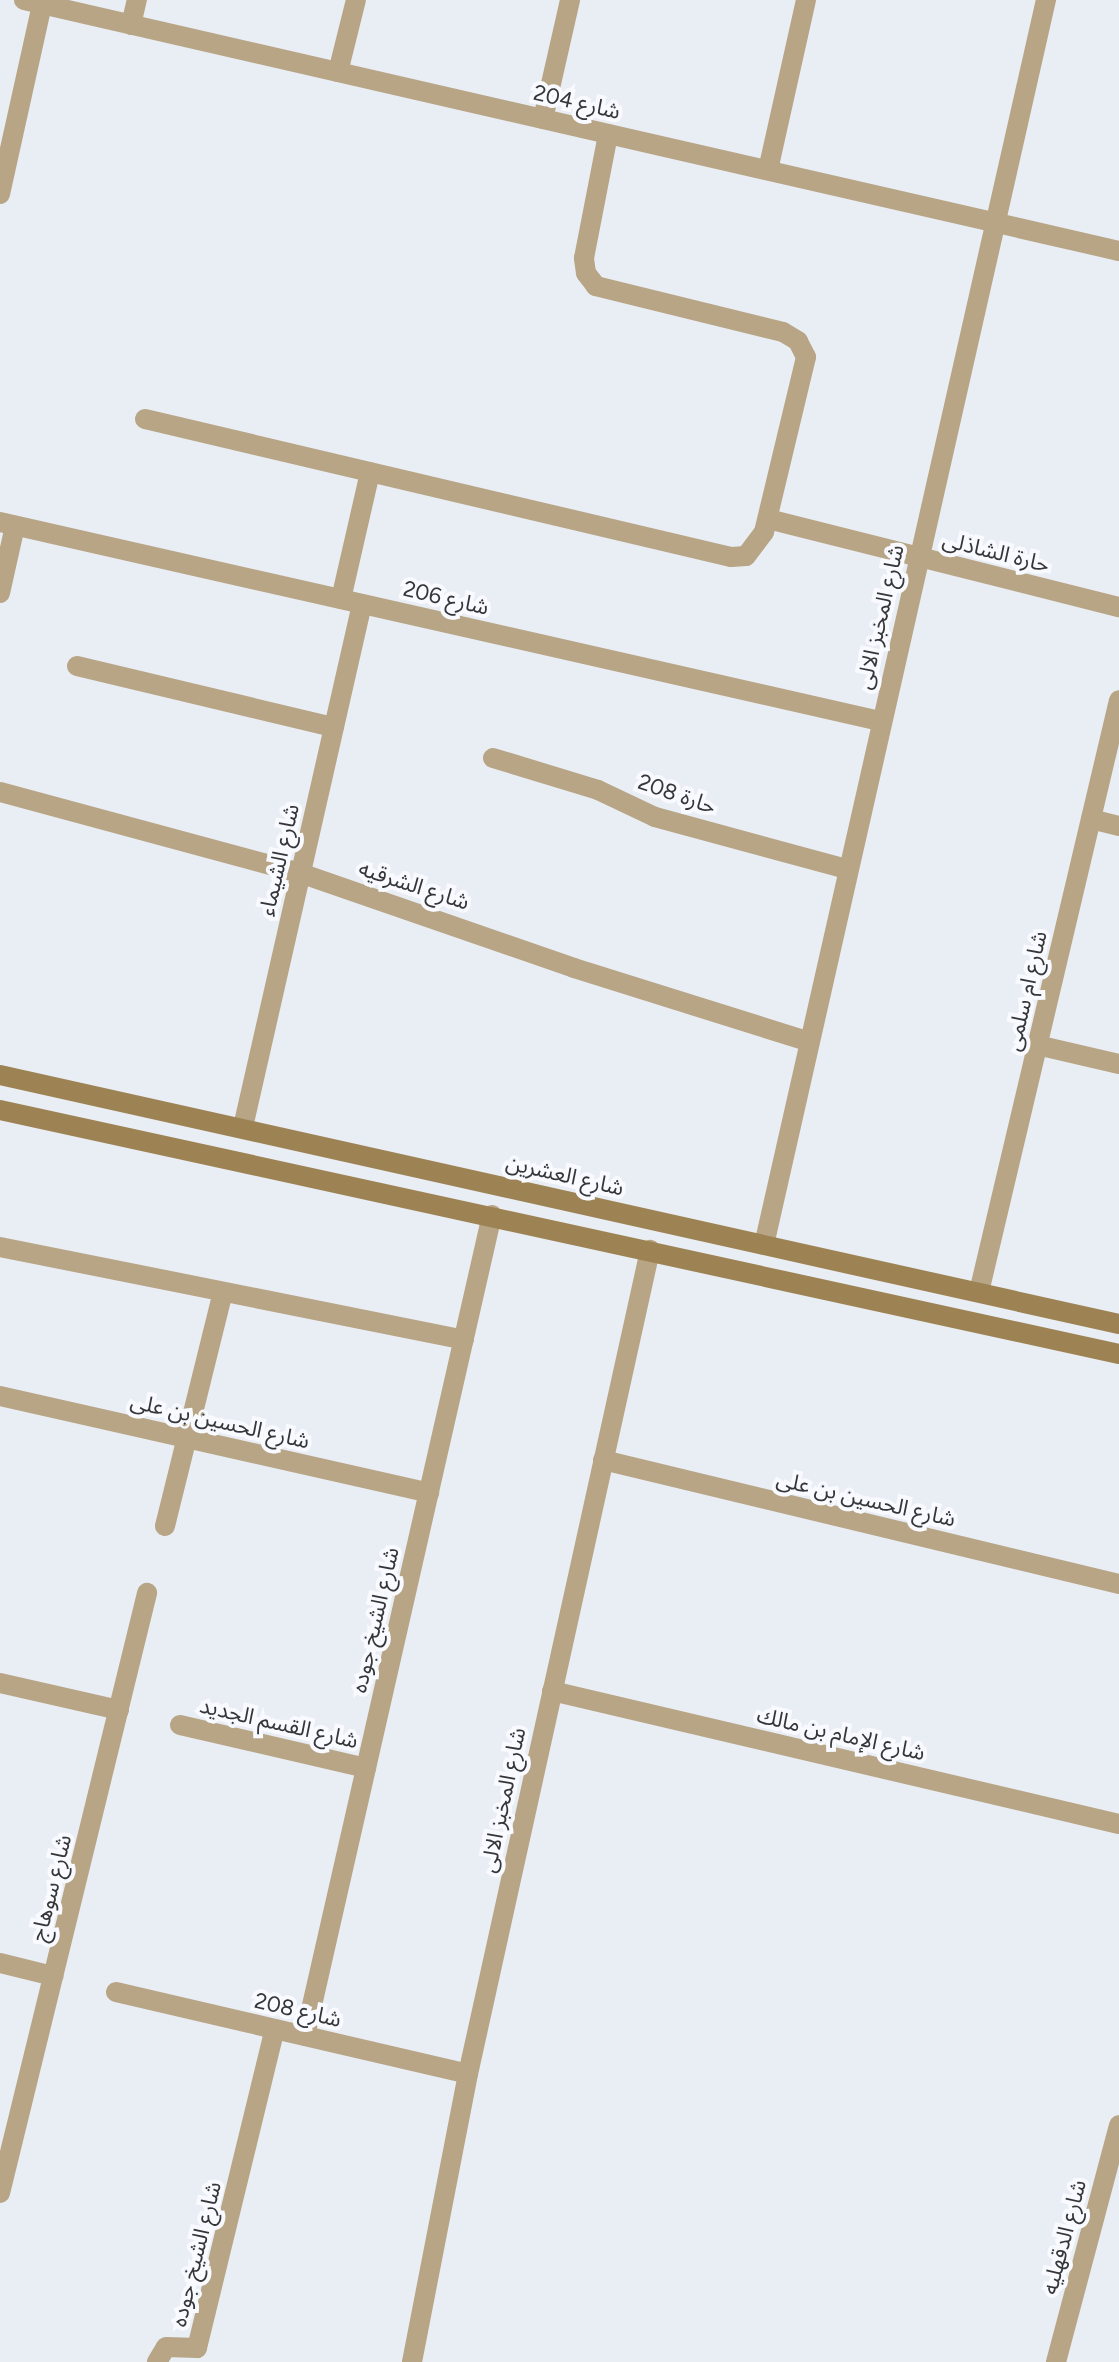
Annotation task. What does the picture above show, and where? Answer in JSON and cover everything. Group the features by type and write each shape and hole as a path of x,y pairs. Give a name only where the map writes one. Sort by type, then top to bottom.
{"street":[{"path":"131,25 137,0"},
{"path":"338,72 356,0"},
{"path":"543,119 570,0"},
{"path":"768,170 806,0"},
{"name":"شارع المخبز الالى","path":"764,1245 807,1041 1046,0"},
{"path":"0,194 33,2"},
{"name":"شارع 204","path":"33,2 1119,251"},
{"path":"145,419 731,557 746,556 759,546 768,519 806,357 798,341 783,332 596,286 586,273 584,258 608,134"},
{"path":"341,599 370,472"},
{"name":"حارة الشاذلى","path":"768,519 1119,607"},
{"path":"0,593 7,524"},
{"name":"شارع 206","path":"7,524 880,721"},
{"name":"شارع الشيماء","path":"243,1127 362,604"},
{"path":"77,666 334,727"},
{"name":"شارع ام سلمى","path":"979,1292 1119,700"},
{"name":"حارة 208","path":"493,758 598,790 655,817 847,869"},
{"name":"شارع الشرقيه","path":"0,792 300,873 574,968 807,1041"},
{"path":"1091,819 1119,826"},
{"path":"1037,1045 1119,1064"},
{"name":"شارع العشرين","path":"0,1075 1119,1324"},
{"path":"0,1110 1119,1354"},
{"name":"شارع الشيخ جوده","path":"305,2036 492,1215"},
{"path":"0,1247 464,1340"},
{"name":"شارع المخبز الالى","path":"412,2362 468,2074 650,1250"},
{"path":"165,1526 223,1292"},
{"name":"شارع الحسين بن على","path":"0,1396 429,1493"},
{"name":"شارع الحسين بن على","path":"603,1460 1119,1584"},
{"name":"شارع سوهاج","path":"0,2193 147,1593"},
{"path":"0,1683 119,1710"},
{"name":"شارع الإمام بن مالك","path":"552,1691 1119,1824"},
{"name":"شارع القسم الجديد","path":"180,1725 366,1768"},
{"path":"0,1963 53,1976"},
{"name":"شارع 208","path":"116,1992 468,2074"},
{"name":"شارع الشيخ جوده","path":"157,2362 166,2347 197,2348 275,2029"},
{"name":"شارع الدقهليه","path":"1056,2362 1119,2125"}]}
